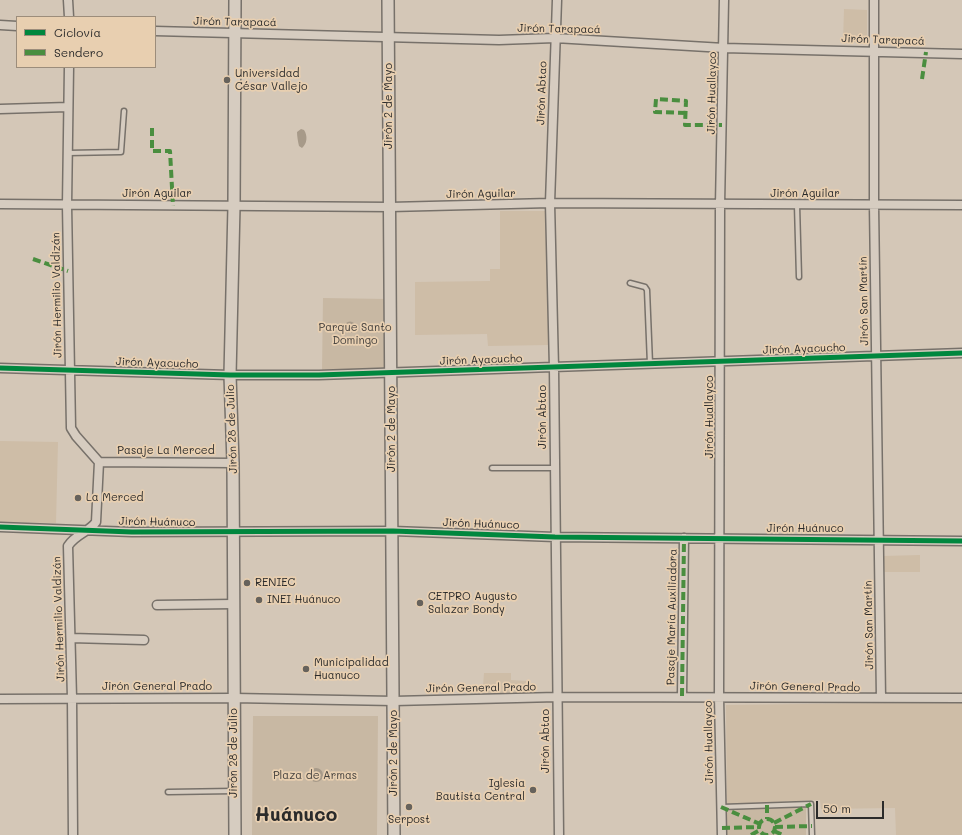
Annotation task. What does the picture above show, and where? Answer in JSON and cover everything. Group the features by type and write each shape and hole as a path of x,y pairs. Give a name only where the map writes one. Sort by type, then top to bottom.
{"street":[{"path":"68,0 69,16"},
{"name":"Jirón 28 de Julio","path":"234,0 234,206 230,376 234,533 234,835"},
{"name":"Jirón 2 de Mayo","path":"388,0 394,835"},
{"name":"Jirón Abtao","path":"557,0 550,203 554,368 559,835"},
{"name":"Jirón Huallayco","path":"722,835 719,697 721,538 720,205 724,0"},
{"name":"Jirón San Martín","path":"874,0 874,205 881,698"},
{"path":"0,25 16,26"},
{"name":"Jirón Tarapacá","path":"156,31 499,40 555,38 724,48 873,50 962,54"},
{"name":"Jirón Hermilio Valdizán","path":"69,68 67,205 71,428 98,462 96,522 93,526 73,538 68,546 72,698 73,835"},
{"path":"0,109 68,107"},
{"name":"Jirón Aguilar","path":"0,204 390,207 550,203 962,205"},
{"name":"Jirón Ayacucho","path":"0,368 230,376 391,374 962,353"},
{"name":"Pasaje La Merced","path":"98,462 233,463"},
{"name":"Jirón Huánuco","path":"0,527 132,532 234,533 393,531 555,537 962,541"},
{"name":"Pasaje María Auxiliadora","path":"682,696 684,538"},
{"path":"157,605 234,604"},
{"path":"70,638 144,640"},
{"name":"Jirón General Prado","path":"0,700 72,698 234,698 394,700 682,696 962,698"}],"lane":[{"path":"67,152 121,152 124,111"},
{"path":"797,205 799,277"},
{"path":"630,283 645,287 647,290 650,364"},
{"path":"492,468 554,468"},
{"path":"168,792 234,791"},
{"path":"721,806 812,804 812,835"}],"shaded area":[{"path":"844,9 867,10 867,43 843,42"},
{"path":"301,129 304,130 306,137 306,142 302,148 299,146 297,134 297,132"},
{"path":"500,211 547,211 549,345 488,346 487,334 415,335 415,282 490,281 490,269 500,269"},
{"path":"350,321 354,323 356,327 354,331 350,333 346,331 344,327 346,323"},
{"path":"0,441 58,442 56,523 0,522"},
{"path":"920,555 920,572 883,572 883,556"},
{"path":"484,673 511,673 511,680 526,681 526,696 506,695 505,693 488,693 488,686 483,686"},
{"path":"962,702 962,835 896,835 895,808 821,809 820,800 727,804 726,705"},
{"path":"313,768 319,768 323,772 323,778 319,782 313,782 309,778 309,772"}],"green space":[{"name":"Parque Santo Domingo","path":"323,298 387,299 388,370 322,371"},
{"name":"Plaza de Armas","path":"253,716 378,716 377,835 252,835"},
{"path":"806,807 806,835 726,835 726,809"}],"marked path":[{"path":"922,79 926,52"},
{"path":"686,113 655,112 656,99 686,101 685,125 722,125"},
{"path":"152,128 152,151 170,151 173,206"},
{"path":"33,259 68,271"},
{"path":"682,696 684,538"},
{"path":"774,823 811,804"},
{"path":"767,805 767,819"},
{"path":"721,807 760,824"},
{"path":"767,819 773,821 775,827 773,833 767,835 761,833 759,827 761,821 767,819"},
{"path":"775,827 812,826"},
{"path":"722,828 760,827"},
{"path":"751,835 760,830"},
{"path":"774,831 783,835"}],"cycle path":[{"path":"0,368 230,375 319,375 962,353"},
{"path":"0,527 132,532 393,531 555,537 962,541"}],"place":[{"name":"Universidad César Vallejo","path":"227,80"},
{"name":"La Merced","path":"78,498"},
{"name":"RENIEC","path":"247,583"},
{"name":"INEI Huánuco","path":"259,600"},
{"name":"CETPRO Augusto Salazar Bondy","path":"420,603"},
{"name":"Municipalidad Huanuco","path":"306,669"},
{"name":"Iglesia Bautista Central","path":"533,790"},
{"name":"Serpost","path":"409,807"}],"district":[{"name":"Huánuco","path":"296,815"}]}
